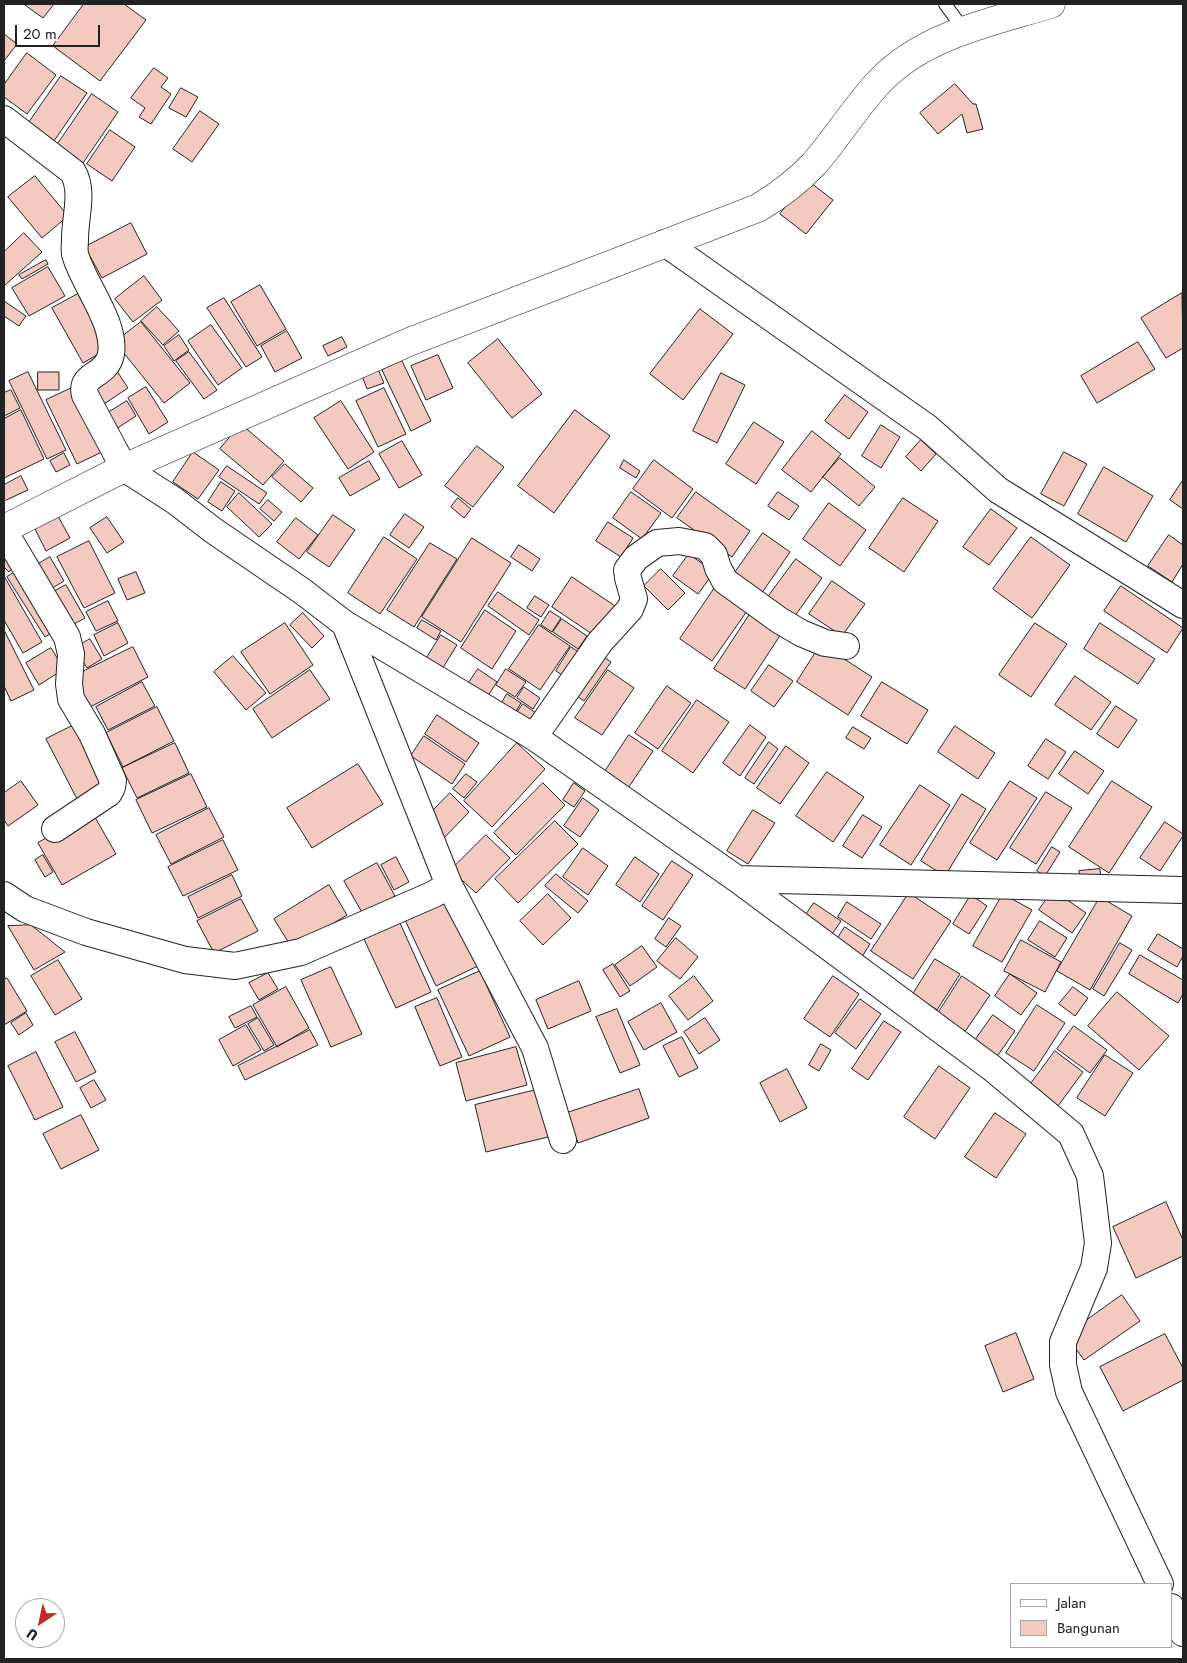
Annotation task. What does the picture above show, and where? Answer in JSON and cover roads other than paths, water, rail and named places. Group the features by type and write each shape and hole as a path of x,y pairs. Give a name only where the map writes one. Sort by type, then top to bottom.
{"street":[{"path":"55,829 109,793 113,781 92,734 71,700 69,684 71,654 67,637 4,530 124,468 409,342 758,208 779,195 813,164 880,80 913,54 964,30 1051,4"},
{"path":"4,119 73,172 78,181 79,194 74,253 111,338 111,353 107,365 87,379 83,389 124,468 302,591 345,624 534,737 737,879 992,1068 1070,1134 1090,1176 1098,1244 1094,1268 1063,1342 1063,1365 1068,1392 1160,1583"},
{"path":"664,243 928,428 998,490 1183,605"},
{"path":"534,737 600,642 630,609 634,599 628,578 628,570 636,558 657,543 679,541 705,546 714,555 725,581 779,620 825,644 846,646"},
{"path":"345,624 449,885 535,1048 563,1140"},
{"path":"737,879 1183,890"},
{"path":"4,894 25,909 86,932 185,960 235,966 301,952 434,894 449,885"},
{"path":"1172,1609 1183,1633"}],"lane":[{"path":"945,4 964,30"}]}
